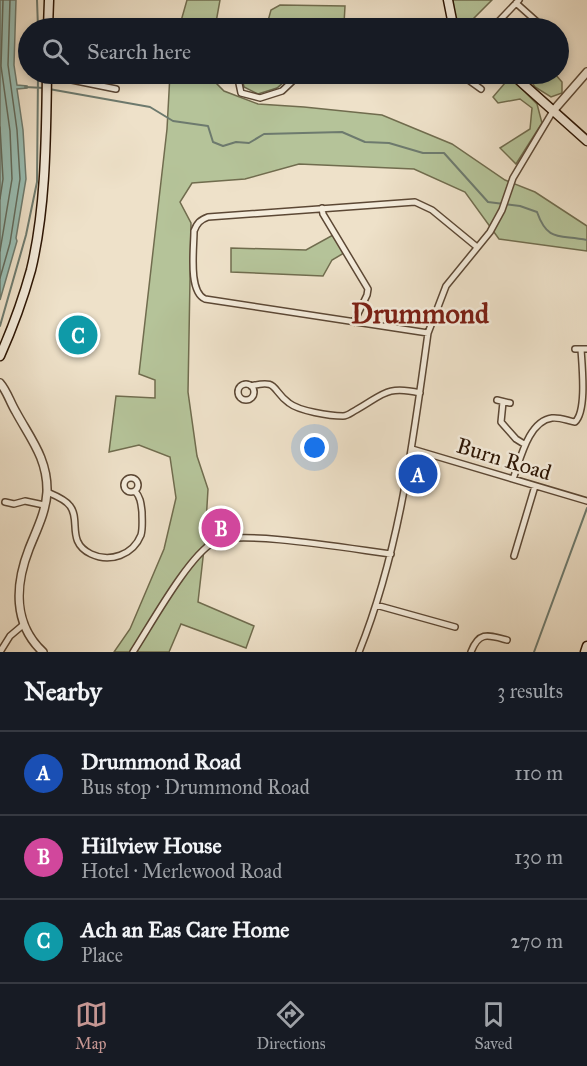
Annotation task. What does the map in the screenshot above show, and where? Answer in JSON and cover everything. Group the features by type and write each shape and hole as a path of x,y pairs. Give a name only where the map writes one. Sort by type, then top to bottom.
{"main road":[{"path":"48,18 49,0"},
{"path":"448,0 452,18"},
{"path":"0,356 31,269 38,229 45,158 47,84"},
{"path":"523,84 587,141"},
{"path":"585,652 587,646"}],"street":[{"path":"502,18 517,2 534,18"},
{"path":"359,652 391,554 412,449 428,333 446,286 490,232 502,210 513,178 553,111 587,72"},
{"path":"73,84 116,89"},
{"path":"239,84 241,93 260,98 282,91 289,84"},
{"path":"474,84 481,89"},
{"path":"428,333 200,297 194,286 194,231 202,219 208,217 415,202 432,210 477,247"},
{"path":"322,208 323,214 368,289 354,322"},
{"path":"513,479 524,444 532,433 548,419 575,422 580,418 583,403 581,349"},
{"path":"251,386 266,382 271,384 290,404 315,412 345,416 392,390 403,389 420,393"},
{"path":"0,383 41,454 46,477 47,492 44,506 21,572 19,605 23,625 31,641 43,652"},
{"path":"510,403 500,401 501,422 516,439 524,444"},
{"name":"Burn Road","path":"412,449 586,501"},
{"path":"514,556 535,486"},
{"path":"47,492 70,505 75,534 84,549 100,558 111,559 129,551 141,535 141,501 135,491"},
{"path":"5,502 14,504 25,501 44,506"},
{"path":"134,652 179,581 193,563 215,542 242,537 391,554"},
{"path":"376,605 455,627"},
{"path":"0,652 14,631 23,625"},
{"path":"471,652 475,642 481,637 488,635 503,641"}],"green space":[{"path":"187,0 220,0 217,18 182,18"},
{"path":"453,0 492,0 474,18 456,18"},
{"path":"280,5 345,6 344,18 269,18 271,10"},
{"path":"169,84 217,84 224,91 258,104 382,115 452,144 505,180 535,192 587,226 587,251 499,239 465,192 414,169 299,164 245,179 192,183 180,202 191,223 188,392 197,456 208,489 198,602 254,626 246,648 181,624 169,652 114,652 130,629 164,549 176,498 170,457 139,445 109,452 116,396 155,398 155,380 139,374 167,129"},
{"path":"243,84 282,84 277,88 258,94 244,87"},
{"path":"504,84 517,84 537,104 542,123 516,164 500,148 530,129 532,108 520,99 498,103 493,97"},
{"path":"533,84 562,84 562,93 551,97"},
{"path":"333,235 344,253 332,260 323,276 231,272 231,248 306,250"}],"water":[{"path":"0,0 16,0 14,65 17,85 27,86 27,88 17,89 23,130 26,179 17,241 0,300"}],"waterway":[{"path":"37,0 38,18"},
{"path":"0,326 26,235 37,182 38,84"},
{"path":"25,87 44,88"},
{"path":"49,89 150,107 173,121 208,126 213,142 223,146 236,142 249,143 264,134 342,132 365,142 389,143 423,153 444,153 488,202 520,206 537,212 541,222 551,233 562,237 587,240"},
{"path":"534,652 587,508"}],"place":[{"name":"Ach an Eas Care Home","path":"78,335"},
{"name":"Drummond Road","path":"418,474"},
{"name":"Hillview House","path":"221,528"}],"district":[{"name":"Drummond","path":"420,313"}]}
